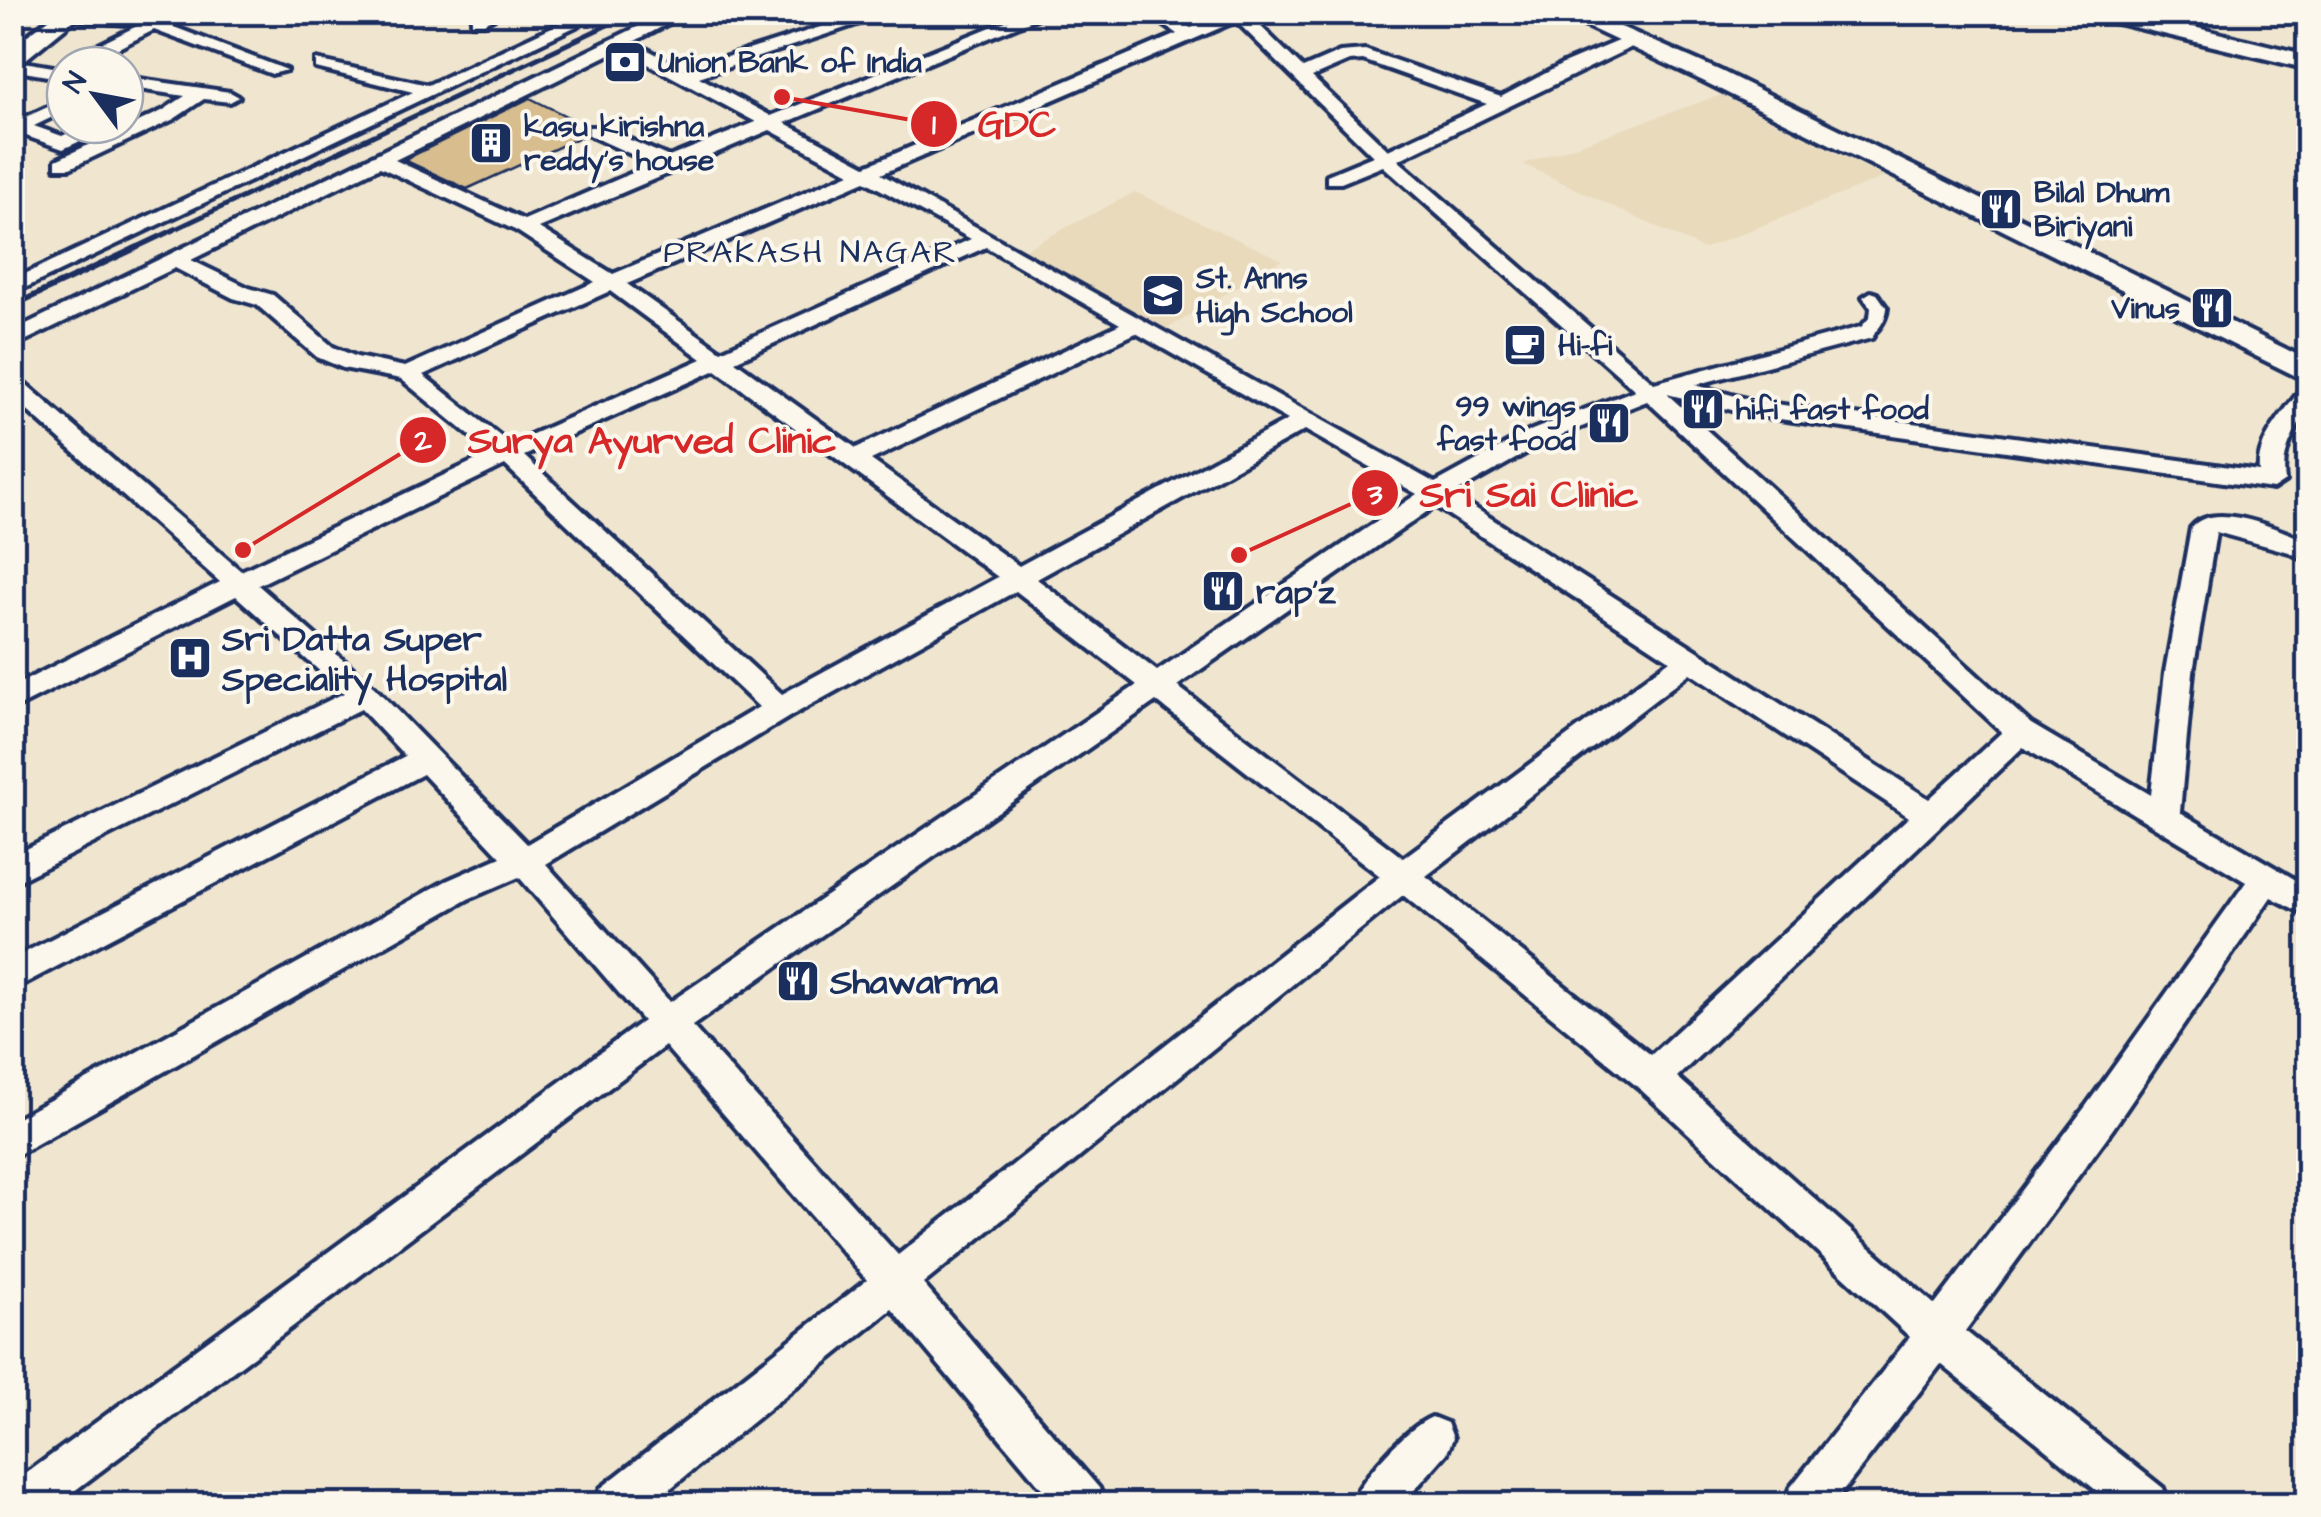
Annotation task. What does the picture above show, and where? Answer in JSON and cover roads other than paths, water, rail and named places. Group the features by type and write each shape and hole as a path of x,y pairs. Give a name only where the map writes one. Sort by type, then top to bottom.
{"main road":[{"path":"1568,12 2308,372"},
{"path":"2101,12 2307,56"},
{"path":"12,62 72,13"},
{"path":"2126,13 2189,20 2307,56"}],"street":[{"path":"478,20 496,12"},
{"path":"12,288 598,12"},
{"path":"685,76 884,12"},
{"path":"524,227 769,122 1043,12"},
{"path":"1154,12 1190,34"},
{"path":"72,13 144,18 278,70"},
{"path":"408,374 440,356 1240,13 1385,158 1660,388 2021,732 2308,903"},
{"path":"12,340 622,43 674,14"},
{"path":"103,45 144,18"},
{"path":"1334,179 1436,140 1632,40"},
{"path":"622,43 987,239 1435,494 1930,816"},
{"path":"1303,74 1346,56 1365,55 1501,104"},
{"path":"12,62 45,67"},
{"path":"322,64 429,90"},
{"path":"145,85 230,97"},
{"path":"145,105 177,90"},
{"path":"64,164 168,115 201,93"},
{"path":"45,114 19,127 45,136"},
{"path":"595,131 668,164"},
{"path":"378,159 524,227 615,284 1016,577 1403,876 1652,1078 1939,1336 2147,1504"},
{"path":"12,700 236,584 508,455 724,361 987,239"},
{"path":"174,260 240,293 265,300 325,352 380,371 408,374 508,455 779,709"},
{"path":"22,1504 667,1024 1435,494 1552,430 1660,388 1771,354 1864,333 1878,318 1880,308 1871,297"},
{"path":"854,458 1136,325"},
{"path":"12,384 365,695 524,861 894,1281 1082,1504"},
{"path":"1660,388 1752,408 2273,481 2270,458 2280,435 2308,395"},
{"path":"12,1140 457,890 524,861 779,709 1304,421"},
{"path":"2164,818 2179,672 2204,528 2218,521 2298,546 2308,553"},
{"path":"617,1504 1403,876 1690,659"},
{"path":"12,871 365,695"},
{"path":"1652,1078 2021,732"},
{"path":"12,976 426,760"},
{"path":"1806,1504 1939,1336 2266,879"},
{"path":"1373,1504 1432,1438"}],"railway":[{"path":"133,249 635,12"},
{"path":"12,306 138,247"}],"place":[{"name":"Union Bank of India","path":"625,62"},
{"name":"GDC","path":"782,97"},
{"name":"kasu kirishna reddy's house","path":"491,143"},
{"name":"Bilal Dhum Biriyani","path":"2001,209"},
{"name":"St. Anns High School","path":"1163,295"},
{"name":"Vinus","path":"2212,308"},
{"name":"Hi-fi","path":"1525,345"},
{"name":"hifi fast food","path":"1703,409"},
{"name":"99 wings fast food","path":"1609,423"},
{"name":"Surya Ayurved Clinic","path":"243,550"},
{"name":"Sri Sai Clinic","path":"1239,555"},
{"name":"rap'z","path":"1223,591"},
{"name":"Sri Datta Super Speciality Hospital","path":"190,658"},
{"name":"Shawarma","path":"798,981"}],"district":[{"name":"PRAKASH NAGAR","path":"811,251"}]}
